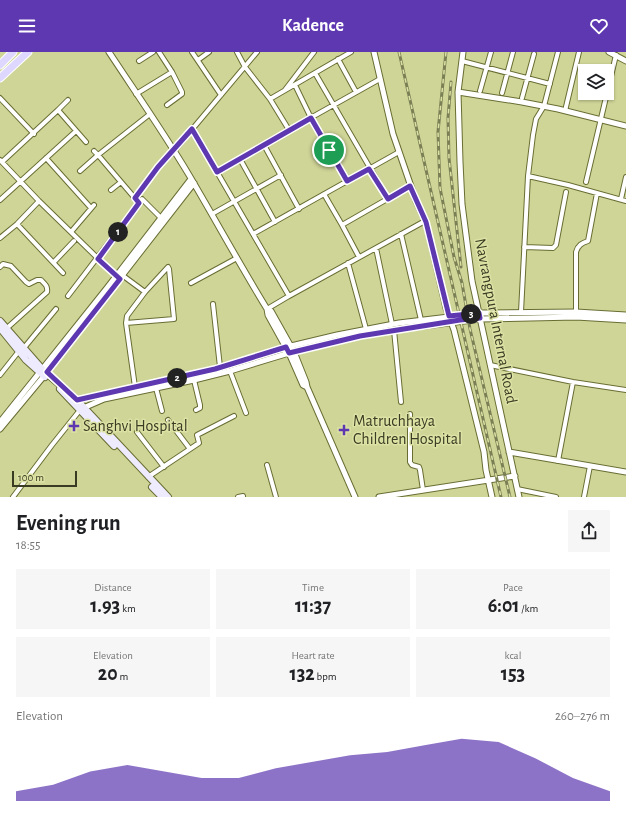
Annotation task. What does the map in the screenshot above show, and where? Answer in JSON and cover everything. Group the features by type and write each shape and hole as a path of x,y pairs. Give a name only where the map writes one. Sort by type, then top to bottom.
{"main road":[{"path":"0,64 13,52"},
{"path":"0,78 28,52"},
{"path":"0,321 3,328 21,350 75,401 162,497"},
{"path":"82,409 168,497"}],"street":[{"path":"109,52 193,181 267,309 268,315 289,346 355,497"},
{"path":"139,61 153,52"},
{"path":"159,52 172,72 182,92 182,94 167,105"},
{"path":"192,52 221,95"},
{"path":"198,60 209,52"},
{"path":"236,52 245,67 270,99 289,130"},
{"path":"135,198 158,167 257,52"},
{"path":"283,92 314,52"},
{"path":"270,99 351,52"},
{"path":"374,52 391,127 410,186 425,221 484,452 492,497"},
{"name":"Navrangpura Internal Road","path":"463,52 458,92 462,204 472,281 519,497"},
{"path":"480,91 491,52"},
{"path":"502,93 513,52"},
{"path":"521,312 528,176 533,135 536,119 544,106 558,52"},
{"path":"565,110 579,52"},
{"path":"609,52 626,61"},
{"path":"522,98 534,54"},
{"path":"586,182 616,55"},
{"path":"338,59 356,92"},
{"path":"462,61 550,84"},
{"path":"136,94 172,72"},
{"path":"315,73 369,169 388,199"},
{"path":"217,172 380,79"},
{"path":"295,85 311,118 347,181"},
{"path":"458,92 565,110 626,126"},
{"path":"0,98 34,134"},
{"path":"68,100 34,134 1,161 98,259 120,277 145,292"},
{"path":"58,110 86,142"},
{"path":"80,171 150,114"},
{"path":"192,129 288,296"},
{"path":"0,200 76,131"},
{"path":"264,144 299,209"},
{"path":"94,151 139,203"},
{"path":"253,234 399,152"},
{"path":"46,158 93,207 71,232"},
{"path":"240,159 275,222"},
{"path":"212,214 281,175"},
{"path":"528,176 626,201"},
{"path":"621,199 626,177"},
{"path":"120,277 161,218 193,181"},
{"path":"0,430 193,181"},
{"path":"111,190 121,182"},
{"path":"342,225 410,186"},
{"path":"524,247 553,248 556,245 566,192"},
{"path":"576,312 576,252 577,248 582,243 588,241 597,193"},
{"path":"324,194 359,257"},
{"path":"68,296 98,259 142,199 161,218"},
{"path":"0,238 17,224 39,201"},
{"path":"267,309 425,221"},
{"path":"17,224 63,273"},
{"path":"401,234 421,320"},
{"path":"54,262 74,241"},
{"path":"376,248 392,324"},
{"path":"191,283 238,258"},
{"path":"348,263 366,329"},
{"path":"0,266 3,264 11,266 29,284 37,280 41,280 47,286 48,290 3,328"},
{"path":"126,322 174,319 168,267 145,292 127,316 126,322 135,387"},
{"path":"213,304 220,367"},
{"path":"0,375 56,309"},
{"path":"75,401 220,367 289,346 392,324 421,320 450,319 521,312 576,312 626,315"},
{"path":"479,316 576,317 626,320"},
{"path":"15,496 52,445 82,409 104,399 194,380 230,371 292,352 360,336 450,319"},
{"path":"394,330 401,402"},
{"path":"490,365 573,382 626,390"},
{"path":"230,371 246,413"},
{"path":"0,422 44,373"},
{"path":"194,380 200,405 200,408 196,410"},
{"path":"558,461 573,382"},
{"path":"156,388 162,411"},
{"path":"410,414 410,462 412,465 419,467 423,490"},
{"path":"148,477 199,443 197,435 234,416"},
{"path":"168,420 190,449"},
{"path":"137,432 164,467"},
{"path":"509,452 626,472"},
{"path":"267,465 276,497"},
{"path":"584,497 590,466"},
{"path":"379,497 406,495 423,490 514,476"},
{"path":"517,489 556,497"},
{"path":"238,497 243,496"}],"railway":[{"path":"399,52 501,497"},
{"path":"446,52 438,132 440,188 454,257 462,283 470,329 510,497"},
{"path":"451,82 448,118 449,158 461,267"}],"place":[{"name":"Sanghvi Hospital","path":"74,426"},
{"name":"Matruchhaya Children Hospital","path":"344,430"}],"route":[{"path":"311,118 329,150 347,181 369,169 388,199 410,186 426,222 449,316 479,313 480,318 360,336 289,353 286,347 215,369 77,400 47,372 120,279 98,259 139,203 135,198 158,167 192,129 217,172 311,118"}]}
